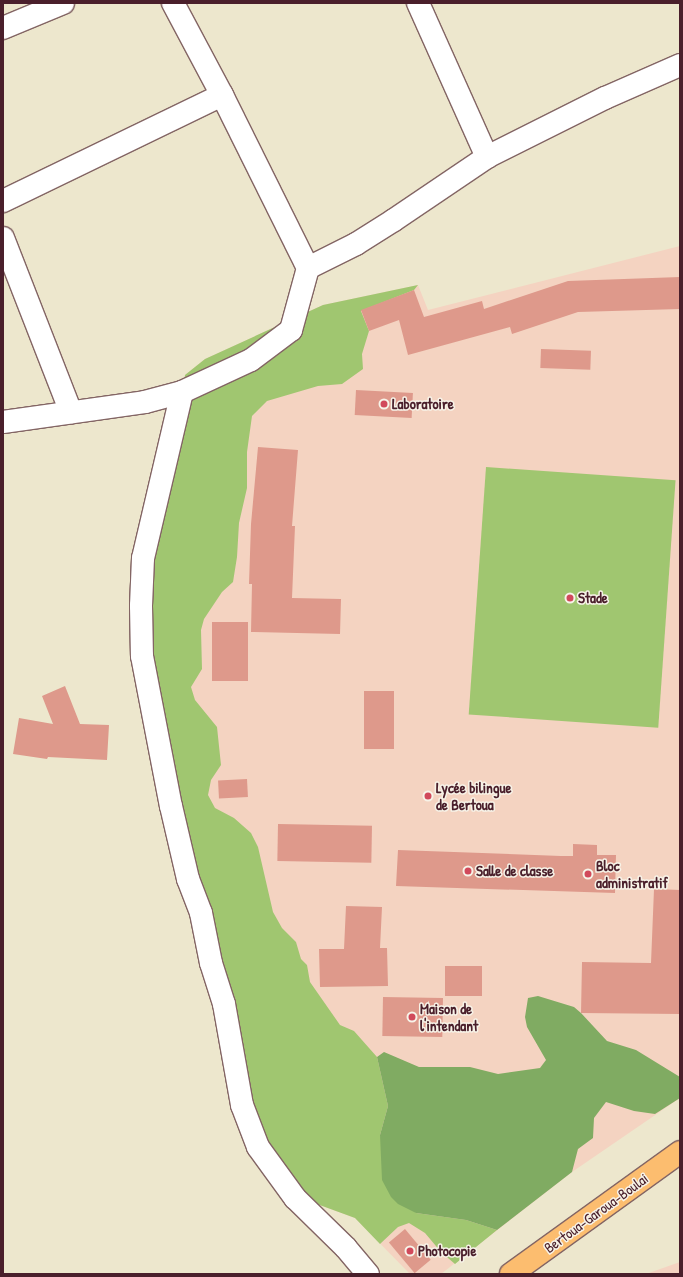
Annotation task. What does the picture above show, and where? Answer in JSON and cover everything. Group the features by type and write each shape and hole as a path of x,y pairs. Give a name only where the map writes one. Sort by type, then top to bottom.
{"highway":[{"name":"Bertoua-Garoua-Boulai","path":"511,1274 680,1152"}],"street":[{"path":"3,28 63,3"},
{"path":"3,422 145,402 182,392 251,360 291,330 308,268 222,95 173,3"},
{"path":"418,3 487,157"},
{"path":"308,268 369,236 487,157 605,98 680,65"},
{"path":"3,201 222,95"},
{"path":"3,238 72,412"},
{"path":"182,392 143,558 141,606 142,656 171,806 188,879 201,913 211,963 224,1004 242,1105 258,1147 295,1198 346,1248 368,1274"}],"shaded area":[{"name":"Lycée bilingue de Bertoua","path":"680,246 680,1098 572,1172 441,1274 410,1274 355,1218 306,1200 261,1144 163,506 180,419 185,375 205,359 323,305 418,285 428,310"},
{"path":"680,1262 680,1274 646,1274"}],"green space":[{"path":"418,285 414,290 361,311 369,331 362,354 363,369 342,384 318,386 267,401 252,416 247,452 247,488 239,523 237,557 233,582 222,592 204,619 201,630 202,669 191,687 195,700 217,727 221,765 211,780 208,795 215,808 234,818 251,833 258,847 273,912 282,928 296,942 301,959 307,965 310,982 340,1025 354,1031 377,1057 388,1106 380,1135 416,1213 466,1220 497,1230 455,1264 441,1252 425,1233 409,1223 398,1227 380,1244 355,1218 306,1200 261,1144 145,651 144,570 180,419 185,375 205,359 323,305"},
{"name":"Stade","path":"486,467 676,480 658,728 469,714"},
{"path":"538,996 574,1007 607,1041 636,1050 680,1077 680,1098 655,1114 634,1111 606,1102 594,1118 593,1138 578,1149 572,1172 497,1230 466,1220 416,1213 398,1204 391,1197 382,1180 380,1135 388,1106 377,1057 384,1052 419,1067 470,1067 498,1074 540,1068 546,1060 527,1027 525,1017 528,998"}],"building":[{"path":"680,277 680,309 578,312 512,334 510,327 408,355 399,320 369,331 361,310 414,290 424,317 482,301 484,309 568,281"},
{"path":"541,349 591,351 590,370 540,368"},
{"name":"Laboratoire","path":"356,390 413,393 412,418 355,415"},
{"path":"258,447 298,450 292,526 295,526 292,598 341,599 340,634 251,632 252,584 249,584 251,524"},
{"path":"212,622 248,622 248,681 212,681"},
{"path":"65,686 80,724 109,725 107,760 48,757 47,759 13,754 19,718 53,724 42,696"},
{"path":"364,691 394,691 394,749 364,749"},
{"path":"247,779 248,797 219,798 218,781"},
{"path":"278,824 372,826 371,863 277,861"},
{"name":"Salle de classe","path":"573,844 597,845 597,855 616,855 615,893 396,886 398,850 573,856"},
{"path":"654,889 680,890 680,1014 581,1013 582,962 651,963"},
{"path":"346,906 382,907 380,948 387,948 388,986 320,987 319,949 344,949"},
{"path":"445,966 482,966 482,996 445,996"},
{"name":"Maison de l'intendant","path":"383,997 443,998 442,1037 382,1036"},
{"name":"Photocopie","path":"405,1229 431,1260 415,1273 389,1242"}],"place":[{"name":"Laboratoire","path":"384,404"},
{"name":"Stade","path":"570,598"},
{"name":"Lycée bilingue de Bertoua","path":"428,796"},
{"name":"Salle de classe","path":"468,871"},
{"name":"Bloc administratif","path":"588,874"},
{"name":"Maison de l'intendant","path":"412,1017"},
{"name":"Photocopie","path":"410,1251"}]}
